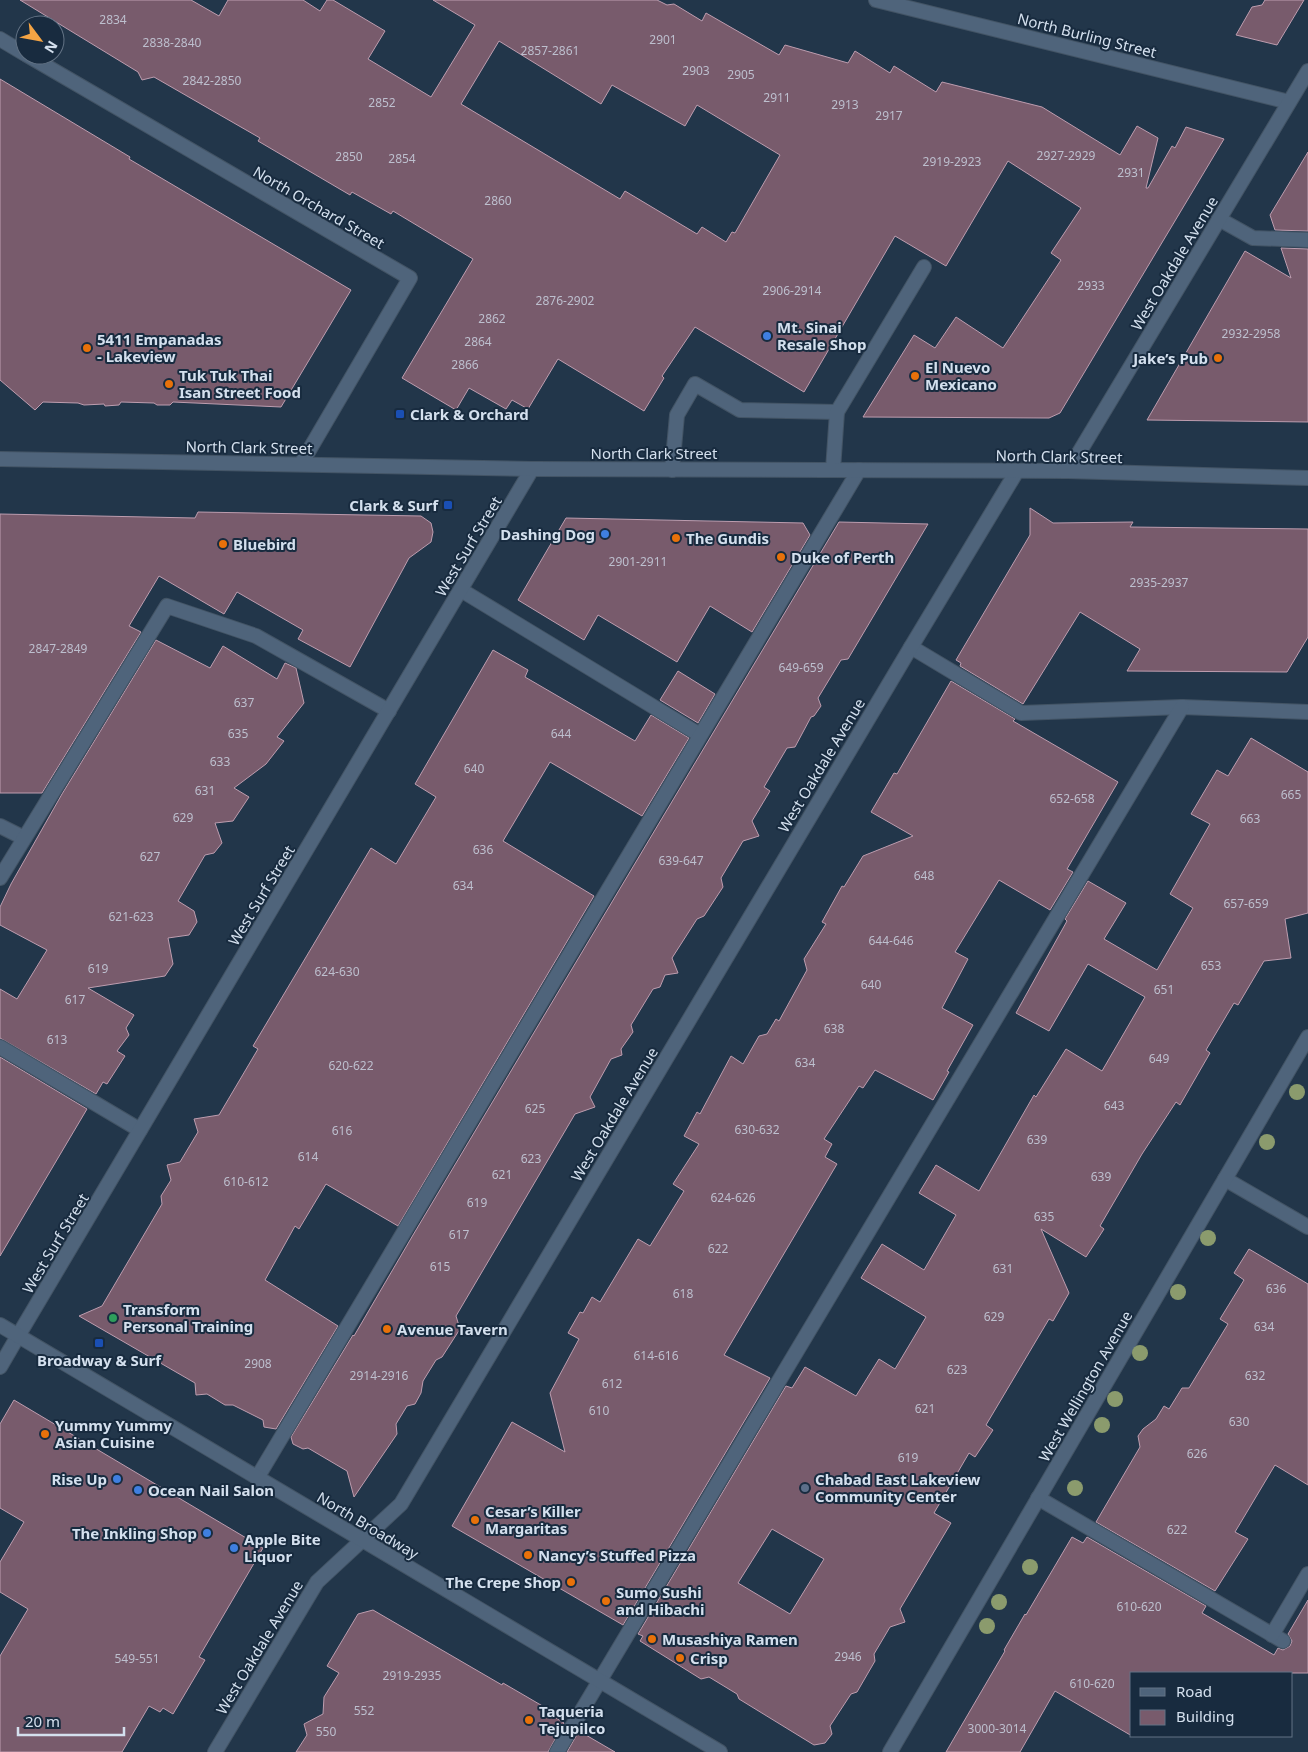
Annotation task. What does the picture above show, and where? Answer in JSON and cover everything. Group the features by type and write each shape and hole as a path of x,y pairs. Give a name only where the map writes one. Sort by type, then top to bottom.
{"street":[{"name":"North Burling Street","path":"876,0 1290,102"},
{"name":"North Orchard Street","path":"0,39 15,48"},
{"name":"North Orchard Street","path":"45,65 410,278 301,464"},
{"name":"West Oakdale Avenue","path":"1068,471 1308,71"},
{"path":"1219,219 1253,238 1308,240"},
{"path":"833,470 837,412 924,267"},
{"path":"672,470 677,415 696,384 740,410 837,412"},
{"name":"North Clark Street","path":"0,459 532,470 1068,471 1308,478"},
{"name":"West Surf Street","path":"0,1366 532,470"},
{"path":"257,1478 859,470"},
{"name":"West Oakdale Avenue","path":"215,1752 316,1582 401,1504 1017,471"},
{"path":"461,590 700,735"},
{"path":"0,878 167,606 256,636 389,711"},
{"path":"911,647 1021,713 1182,707 1308,712"},
{"path":"557,1752 1182,707"},
{"path":"0,826 24,838"},
{"name":"West Wellington Avenue","path":"890,1752 1308,1037"},
{"path":"0,1047 140,1130"},
{"path":"1225,1178 1308,1227"},
{"name":"North Broadway","path":"0,1325 720,1752"},
{"path":"1038,1498 1277,1638 1308,1574"}],"building":[{"path":"20,0 191,0 219,16 228,0 303,0 320,11 327,0 333,0 385,31 368,59 431,97 475,25 433,0 657,0 667,5 674,4 702,21 706,13 779,55 785,45 848,63 855,51 890,73 894,66 936,92 942,82 1042,107 1120,155 1137,126 1158,138 1146,188 1148,188 1172,146 1175,148 1186,127 1224,139 1060,413 1049,418 863,417 914,335 935,348 956,317 1003,348 1061,260 1051,253 1081,208 1008,161 946,266 895,236 804,392 695,327 662,376 664,378 644,411 558,359 528,409 512,400 506,409 469,388 456,410 402,378 473,259 393,211 391,214 352,192 350,195 258,141 260,138 154,77 142,80 138,72 65,27 65,15 45,15","holes":["499,41 601,104 612,85 685,126 697,105 780,155 735,233 732,232 726,242 702,227 697,234 625,191 620,199 461,104"]},
{"path":"1265,0 1304,0 1277,45 1236,35 1252,7 1262,5"},
{"path":"0,79 130,157 129,159 351,290 281,407 173,402 170,405 157,405 154,403 121,402 119,405 105,406 104,404 84,405 78,403 43,402 35,410 0,380"},
{"path":"1308,152 1308,231 1275,230 1270,215"},
{"path":"1281,248 1308,249 1308,422 1147,420 1245,251 1291,278"},
{"path":"1030,508 1053,523 1133,522 1130,527 1308,529 1308,637 1287,672 1127,671 1140,649 1080,612 1023,704 960,666 961,663 956,660 1030,535"},
{"path":"198,512 421,516 431,523 433,532 431,542 409,558 350,667 298,639 303,630 237,592 224,614 159,576 129,626 141,632 42,793 0,793 0,514 195,518"},
{"path":"566,518 803,523 810,535 752,632 710,606 677,662 598,615 584,640 518,600"},
{"path":"839,522 928,524 848,659 841,660 818,698 821,706 814,716 811,717 795,747 787,748 764,787 770,791 752,821 759,836 743,841 721,878 723,887 704,916 697,919 672,958 678,973 665,975 660,987 653,989 631,1025 633,1032 621,1049 622,1055 611,1059 590,1097 595,1107 575,1114 456,1316 460,1329 442,1357 436,1360 423,1381 421,1393 415,1404 407,1406 396,1424 397,1434 354,1497 347,1471 308,1448 303,1449 293,1444 291,1437 354,1336"},
{"path":"156,640 210,668 223,646 277,679 285,663 296,668 304,703 277,737 284,741 266,764 234,788 249,797 233,821 215,823 222,843 214,853 205,855 178,901 194,911 197,922 189,935 168,938 173,964 165,976 88,988 134,1015 126,1028 129,1035 117,1051 125,1056 107,1084 103,1082 96,1094 0,1038 0,989 17,999 47,950 0,925 0,907 62,794"},
{"path":"493,650 528,670 525,677 635,741 651,715 689,738 642,816 550,762 503,841 594,896 398,1226 326,1184 299,1229 295,1226 265,1280 338,1326 276,1429 264,1427 263,1420 233,1405 225,1405 207,1394 196,1395 195,1383 79,1316 102,1306 162,1204 161,1196 171,1180 167,1165 180,1162 198,1132 194,1119 219,1115 258,1049 253,1046 371,848 396,864 436,797 415,784"},
{"path":"678,671 715,694 698,723 660,700"},
{"path":"951,681 1015,719 1013,721 1118,782 1067,869 1073,872 1050,910 999,880 955,952 968,959 942,1008 973,1025 933,1100 875,1070 863,1088 859,1086 824,1139 832,1144 825,1157 837,1164 724,1355 770,1378 623,1625 452,1526 512,1422 565,1452 550,1393 579,1339 568,1333 580,1312 583,1313 592,1297 600,1302 638,1239 650,1246 684,1191 673,1184 699,1144 684,1136 697,1112 700,1114 731,1056 743,1064 759,1036 767,1034 776,1019 779,1021 807,970 804,959 826,924 822,922 842,886 844,887 863,856 913,836 871,812 894,773 897,774"},
{"path":"1251,738 1308,772 1308,913 1285,919 1291,958 1264,961 1238,1005 1234,1003 1206,1050 1210,1053 1180,1105 1176,1102 1142,1154 1100,1226 1104,1229 1086,1257 1041,1229 1069,1293 1053,1321 1049,1319 986,1425 993,1430 975,1457 969,1453 934,1513 951,1523 900,1609 905,1622 890,1627 874,1654 875,1661 857,1692 851,1694 830,1726 832,1734 825,1743 814,1745 739,1699 737,1694 709,1677 701,1679 640,1641 643,1636 638,1634 786,1386 792,1388 805,1367 856,1396 879,1359 895,1369 926,1317 861,1278 882,1244 924,1270 956,1215 919,1193 936,1165 979,1191 1034,1095 1036,1097 1066,1049 1102,1071 1145,997 1088,964 1049,1031 1016,1013 1067,921 1065,919 1088,881 1126,903 1104,939 1157,970 1193,908 1170,894 1210,824 1191,814 1217,770 1228,776","holes":["772,1529 824,1559 790,1614 738,1583"]},
{"path":"0,1057 87,1109 0,1256"},
{"path":"1249,1249 1308,1284 1308,1485 1275,1465 1235,1532 1248,1539 1215,1591 1096,1522 1140,1447 1138,1436 1143,1429 1156,1419 1164,1406 1169,1409 1182,1388 1189,1388 1228,1324 1220,1319 1244,1280 1234,1273"},
{"path":"14,1400 263,1548 199,1657 205,1660 173,1714 163,1708 160,1712 149,1706 122,1752 0,1752 0,1656 28,1609 0,1592 0,1562 24,1522 0,1508 0,1424"},
{"path":"1072,1537 1083,1543 1087,1537 1206,1606 1202,1613 1274,1655 1278,1648 1283,1650 1290,1646 1292,1641 1288,1634 1308,1600 1308,1673 1130,1672 1130,1735 1055,1691 1020,1752 946,1752"},
{"path":"373,1610 502,1685 503,1683 558,1715 556,1718 564,1723 548,1752 296,1752 307,1735 304,1724 323,1714 324,1697 339,1673 327,1666 358,1614"},
{"path":"579,1731 615,1752 567,1752"}],"place":[{"name":"Mt. Sinai Resale Shop","path":"767,336"},
{"name":"5411 Empanadas - Lakeview","path":"87,348"},
{"name":"Jake’s Pub","path":"1218,358"},
{"name":"El Nuevo Mexicano","path":"915,376"},
{"name":"Tuk Tuk Thai Isan Street Food","path":"169,384"},
{"name":"Clark & Orchard","path":"400,414"},
{"name":"Clark & Surf","path":"448,505"},
{"name":"Dashing Dog","path":"605,534"},
{"name":"The Gundis","path":"676,538"},
{"name":"Bluebird","path":"223,544"},
{"name":"Duke of Perth","path":"781,557"},
{"name":"Transform Personal Training","path":"113,1318"},
{"name":"Avenue Tavern","path":"387,1329"},
{"name":"Broadway & Surf","path":"99,1343"},
{"name":"Yummy Yummy Asian Cuisine","path":"45,1434"},
{"name":"Rise Up","path":"117,1479"},
{"name":"Chabad East Lakeview Community Center","path":"805,1488"},
{"name":"Ocean Nail Salon","path":"138,1490"},
{"name":"Cesar’s Killer Margaritas","path":"475,1520"},
{"name":"The Inkling Shop","path":"207,1533"},
{"name":"Apple Bite Liquor","path":"234,1548"},
{"name":"Nancy’s Stuffed Pizza","path":"528,1555"},
{"name":"The Crepe Shop","path":"571,1582"},
{"name":"Sumo Sushi and Hibachi","path":"606,1601"},
{"name":"Musashiya Ramen","path":"652,1639"},
{"name":"Crisp","path":"680,1658"},
{"name":"Taqueria Tejupilco","path":"529,1720"}]}
